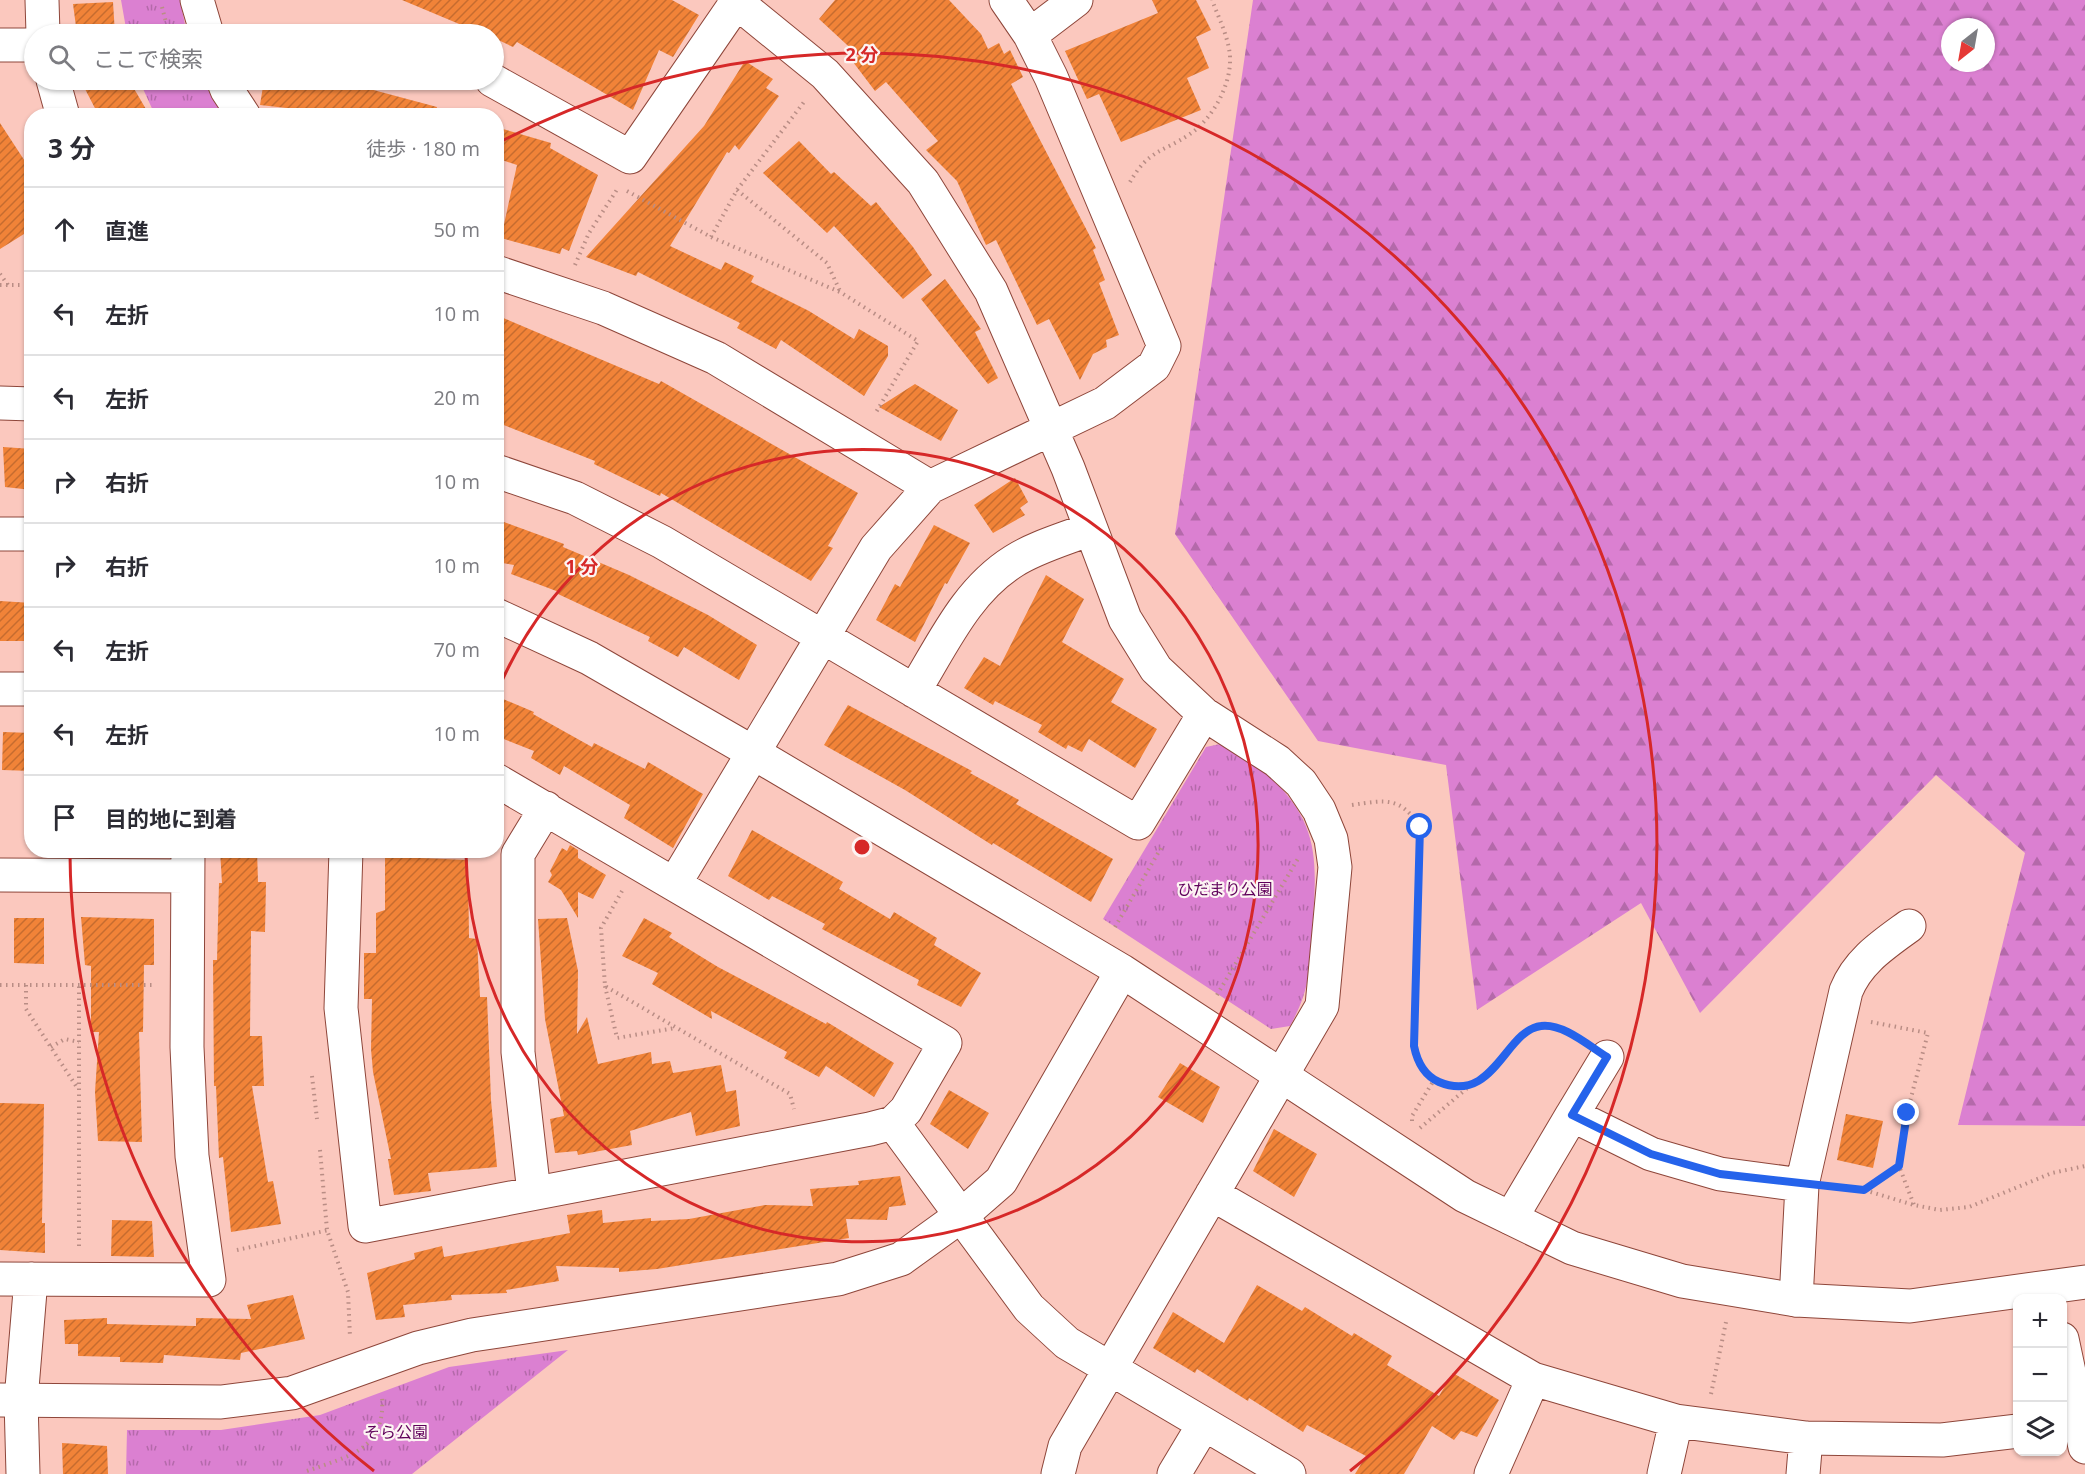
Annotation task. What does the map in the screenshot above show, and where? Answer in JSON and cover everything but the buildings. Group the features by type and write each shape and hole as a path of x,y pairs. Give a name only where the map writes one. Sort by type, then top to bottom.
{"street":[{"path":"42,0 43,24"},
{"path":"197,0 204,24"},
{"path":"504,87 630,156 736,0 825,74 923,182 991,291 1052,428 1125,619 1149,659 1156,669 1204,714 1277,760 1301,783 1321,814 1331,839 1335,867 1322,1006 1065,1446 1058,1474"},
{"path":"675,883 876,548 930,487 1105,403 1154,366 1164,346 1051,77 1030,35 1006,0"},
{"path":"1030,35 1076,0"},
{"path":"0,45 24,45"},
{"path":"56,90 61,108"},
{"path":"227,90 239,108"},
{"path":"504,275 603,308 716,358 930,487"},
{"path":"0,403 24,404"},
{"path":"504,474 575,498 662,542 1138,823 1204,714"},
{"path":"914,691 971,597 992,576 1016,560 1090,529"},
{"path":"0,534 24,534"},
{"path":"504,619 590,658 752,752 1122,971 1283,1076 1407,1143 1465,1196 1572,1248 1682,1281 1796,1300 1910,1306 2054,1292 2085,1282"},
{"path":"0,689 24,689"},
{"path":"346,858 341,1008 365,1226 803,1142 893,1122 906,1110 945,1043 504,784"},
{"path":"534,1193 518,1052 518,854 546,808"},
{"path":"0,875 187,863 187,986 192,1156 209,1280 15,1279 10,1400 23,1474"},
{"path":"1796,1300 1802,1185 1840,1016 1853,974 1864,960 1909,926"},
{"path":"10,1400 221,1402 292,1393 418,1348 472,1335 838,1279 901,1259 962,1215 1001,1181 1122,971"},
{"path":"1511,1218 1607,1057"},
{"path":"1572,1115 1651,1154 1720,1174 1802,1185"},
{"path":"893,1122 1029,1308 1067,1343 1289,1474"},
{"path":"1212,1194 1533,1379 1690,1423 1806,1438 1942,1440 2013,1432"},
{"path":"2063,1348 2075,1432"},
{"path":"1491,1474 1533,1379"},
{"path":"1664,1474 1690,1423"},
{"path":"1174,1474 1204,1424"},
{"path":"1803,1474 1806,1438"}],"path":[{"path":"162,0 165,24"},
{"path":"1102,198 1126,189 1140,166 1158,150 1190,134 1207,118 1219,99 1228,78 1229,50 1212,0"},
{"path":"711,237 737,190 825,74"},
{"path":"563,293 589,233 619,186 711,237 840,292 918,342 858,444"},
{"path":"737,190 827,262 840,292"},
{"path":"0,274 8,285"},
{"path":"0,285 24,285"},
{"path":"1215,998 1321,814 1386,800 1406,809 1420,827 1414,1046 1417,1060 1434,1080 1457,1086 1472,1085"},
{"path":"639,862 600,928 605,986 616,1038 676,1028"},
{"path":"78,1279 79,984"},
{"path":"0,985 187,986"},
{"path":"26,985 26,1009 79,1089"},
{"path":"605,986 790,1094 803,1142"},
{"path":"1840,1016 1928,1033 1907,1113 1899,1166 1914,1205"},
{"path":"1407,1143 1486,1075 1529,1031 1538,1026 1560,1029 1607,1057"},
{"path":"51,1047 64,1039 79,1042"},
{"path":"1407,1143 1412,1116 1434,1080"},
{"path":"1864,1190 1899,1166"},
{"path":"1802,1185 1864,1190 1940,1210 1969,1207 2052,1173 2085,1166"},
{"path":"206,1257 327,1230 365,1226"},
{"path":"1690,1423 1728,1313"},
{"path":"308,1472 360,1451 377,1431 383,1408"}],"green space":[{"path":"121,0 180,0 185,24 125,24"},
{"path":"1253,0 2085,0 2085,1126 1958,1125 2025,853 1936,775 1700,1013 1641,903 1477,1010 1446,765 1318,741 1175,534"},
{"path":"144,90 208,90 219,108 152,108"},
{"name":"ひだまり公園","path":"1220,744 1232,747 1249,757 1282,789 1306,826 1312,844 1315,884 1309,970 1305,991 1290,1026 1271,1029 1103,919 1206,747"},
{"name":"そら公園","path":"568,1350 412,1474 126,1474 127,1430 221,1430 320,1415 449,1367"}],"route":[{"path":"1420,827 1414,1046 1417,1060 1434,1080 1457,1086 1472,1085 1486,1075 1529,1031 1538,1026 1549,1025 1560,1029 1607,1057 1572,1115 1651,1154 1720,1174 1802,1185 1864,1190 1899,1166 1907,1113"}]}
